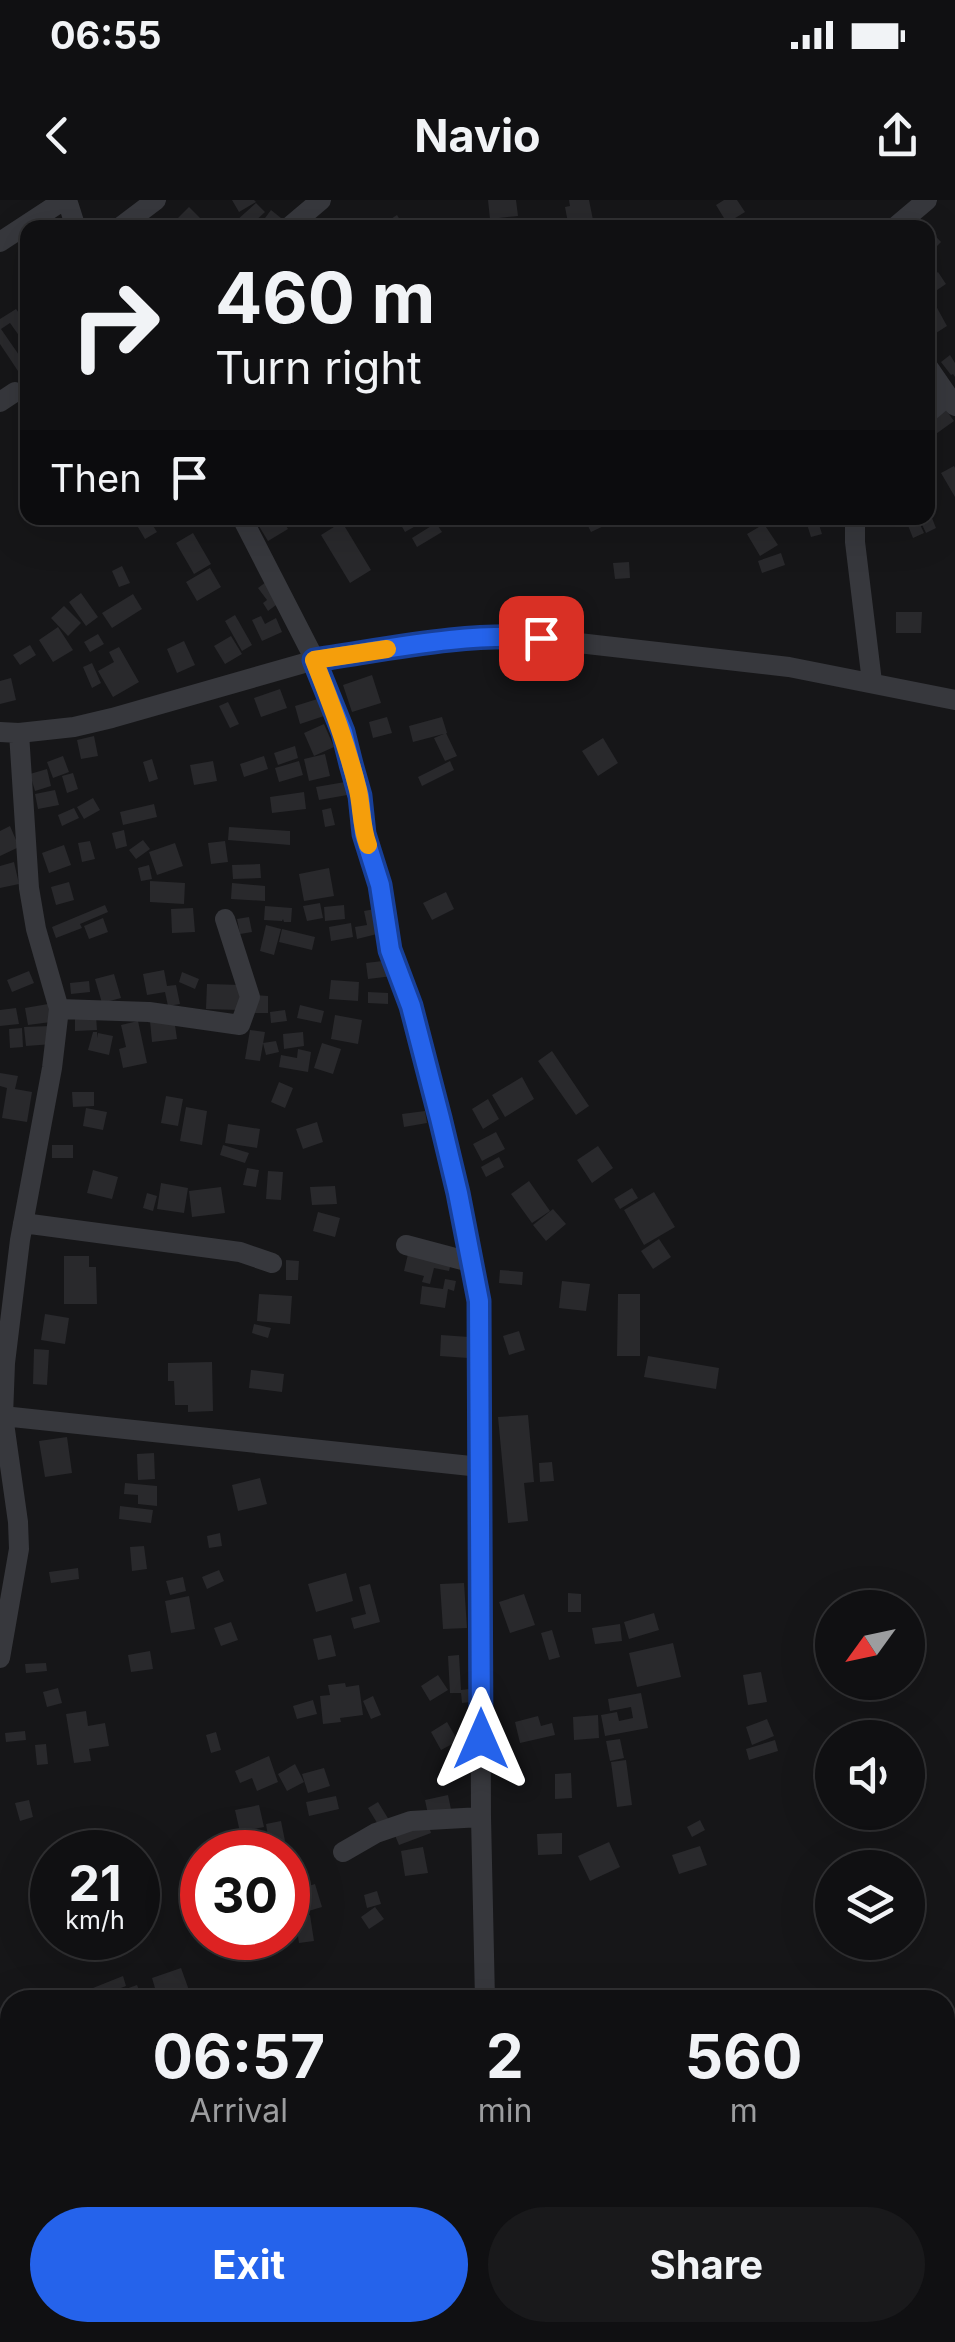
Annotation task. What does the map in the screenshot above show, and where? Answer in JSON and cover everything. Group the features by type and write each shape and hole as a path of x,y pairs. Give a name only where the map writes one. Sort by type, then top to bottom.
{"street":[{"path":"34,220 65,200"},
{"path":"130,220 156,200"},
{"path":"297,220 320,200"},
{"path":"903,220 927,200"},
{"path":"935,377 952,401"},
{"path":"246,525 314,660 343,732 360,796 364,834 380,885 390,950 411,1006 458,1193 479,1301 485,1990"},
{"path":"855,525 872,682"},
{"path":"0,1658 19,1548 3,1416 5,1363 59,1009 36,929 10,732 74,727 112,718 314,660 440,640 517,636 789,666 955,700"},
{"path":"59,1009 149,1012 240,1026 250,997 225,920"},
{"path":"24,1223 240,1252 272,1263"},
{"path":"406,1246 470,1262"},
{"path":"3,1416 480,1467"},
{"path":"342,1852 376,1833 410,1821 482,1817"}],"building":[{"path":"232,200 254,200 256,202 239,212"},
{"path":"488,200 516,200 518,216 490,219"},
{"path":"569,200 589,200 593,220 567,220 565,207 570,206"},
{"path":"724,200 737,200 745,212 725,220 716,205"},
{"path":"256,203 265,212 256,220 237,220"},
{"path":"189,207 202,220 176,220"},
{"path":"271,210 284,220 264,220"},
{"path":"938,272 946,284 935,291"},
{"path":"935,307 947,326 936,333 935,331"},
{"path":"16,309 20,314 20,337 10,323 1,329 20,356 20,374 0,344 0,319"},
{"path":"950,355 955,363 955,377 941,362"},
{"path":"943,406 954,421 935,435 935,412"},
{"path":"955,468 955,497 941,473"},
{"path":"137,525 152,525 157,532 145,539"},
{"path":"258,525 285,525 288,529 268,541"},
{"path":"344,525 371,570 350,583 321,535"},
{"path":"433,525 442,532 417,547 412,538"},
{"path":"588,525 606,525 591,532"},
{"path":"765,525 778,545 760,556 747,534"},
{"path":"807,525 819,525 822,534 811,537"},
{"path":"908,525 920,525 924,533 913,538"},
{"path":"922,525 935,525 936,528 926,533"},
{"path":"193,533 211,564 194,574 176,543"},
{"path":"781,553 785,565 762,573 758,561"},
{"path":"629,562 630,578 615,579 613,563"},
{"path":"122,566 130,583 119,587 112,571"},
{"path":"210,568 221,587 197,601 186,582"},
{"path":"266,582 280,602 268,611 263,603 267,600 258,588"},
{"path":"81,593 98,617 86,626 69,602"},
{"path":"133,594 142,609 112,628 102,613"},
{"path":"64,606 81,623 68,636 51,618"},
{"path":"896,612 922,612 921,633 896,633"},
{"path":"235,615 252,645 242,651 225,621"},
{"path":"261,616 265,624 276,618 282,632 262,641 252,620"},
{"path":"58,627 73,650 53,662 39,640"},
{"path":"98,634 104,644 90,652 84,642"},
{"path":"231,636 242,654 225,664 214,646"},
{"path":"184,641 195,665 177,673 167,649"},
{"path":"30,645 36,655 20,665 13,655"},
{"path":"119,647 139,682 113,697 98,671 114,662 109,652"},
{"path":"92,663 101,683 92,688 83,667"},
{"path":"372,675 381,703 352,712 343,685"},
{"path":"11,678 16,700 0,704 0,681"},
{"path":"280,689 287,708 261,717 254,698"},
{"path":"324,697 330,714 300,724 295,706"},
{"path":"228,702 239,724 230,728 219,706"},
{"path":"387,717 392,733 373,738 369,722"},
{"path":"442,717 447,733 413,742 409,726"},
{"path":"324,724 334,747 314,756 304,733"},
{"path":"446,733 457,756 445,761 434,738"},
{"path":"94,736 98,756 81,759 77,740"},
{"path":"603,738 618,763 598,776 582,751"},
{"path":"295,746 298,758 278,765 274,753"},
{"path":"325,754 330,776 309,781 304,759"},
{"path":"63,756 69,772 53,778 47,762"},
{"path":"264,756 268,769 244,777 240,764"},
{"path":"152,759 158,779 149,782 143,762"},
{"path":"213,761 217,781 194,785 190,765"},
{"path":"299,761 303,775 279,782 275,768"},
{"path":"450,761 454,770 422,786 418,777"},
{"path":"47,769 51,786 35,791 30,774"},
{"path":"73,773 78,789 67,793 62,776"},
{"path":"351,781 353,794 319,800 316,787"},
{"path":"55,790 59,805 38,809 35,794"},
{"path":"304,792 306,809 272,813 270,797"},
{"path":"93,798 100,810 84,819 77,807"},
{"path":"154,804 157,817 123,825 120,812"},
{"path":"74,808 79,818 62,826 58,815"},
{"path":"331,808 335,825 325,827 322,810"},
{"path":"10,826 19,847 0,856 0,831"},
{"path":"229,827 290,831 290,845 228,840"},
{"path":"124,830 127,846 116,849 112,833"},
{"path":"143,840 150,849 136,859 129,850"},
{"path":"90,841 95,859 82,862 78,843"},
{"path":"225,841 228,862 211,864 208,843"},
{"path":"175,843 183,866 157,875 149,852"},
{"path":"64,845 71,865 49,873 42,853"},
{"path":"14,862 19,884 0,888 0,866"},
{"path":"260,864 261,878 233,879 232,865"},
{"path":"149,865 152,879 141,881 138,868"},
{"path":"329,868 334,896 304,901 299,874"},
{"path":"150,881 185,883 184,904 150,902"},
{"path":"69,882 74,900 56,905 51,887"},
{"path":"232,883 265,886 265,901 231,899"},
{"path":"446,892 454,909 432,920 423,903"},
{"path":"320,903 323,918 307,921 303,906"},
{"path":"105,905 108,912 56,938 52,927"},
{"path":"344,905 345,919 325,921 324,907"},
{"path":"265,906 292,908 291,922 264,920"},
{"path":"193,908 195,932 172,933 171,909"},
{"path":"380,908 385,932 357,939 355,927 367,925 364,911"},
{"path":"249,917 252,932 240,934 237,919"},
{"path":"103,918 108,932 89,939 84,926"},
{"path":"351,923 353,937 331,941 329,927"},
{"path":"266,925 281,929 274,955 260,951"},
{"path":"282,929 315,937 312,950 279,942"},
{"path":"391,960 393,976 368,979 366,963"},
{"path":"164,970 167,986 176,985 180,1004 168,1006 165,992 147,995 143,974"},
{"path":"29,971 34,983 12,992 7,980"},
{"path":"182,972 199,979 195,989 179,982"},
{"path":"114,974 121,998 102,1003 95,979"},
{"path":"331,980 359,982 358,1001 329,999"},
{"path":"89,981 90,992 71,994 70,983"},
{"path":"207,984 241,985 240,1010 206,1009"},
{"path":"368,992 388,993 388,1004 368,1003"},
{"path":"254,995 268,996 268,1013 253,1013"},
{"path":"48,1004 51,1022 28,1025 25,1008"},
{"path":"300,1005 324,1011 321,1023 297,1018"},
{"path":"16,1008 19,1024 0,1026 0,1010"},
{"path":"285,1010 287,1021 271,1023 270,1012"},
{"path":"335,1015 362,1020 358,1044 331,1039"},
{"path":"75,1016 96,1016 97,1030 75,1031"},
{"path":"174,1018 177,1039 152,1042 150,1021"},
{"path":"138,1021 147,1063 123,1068 119,1049 126,1047 121,1025"},
{"path":"51,1026 53,1044 26,1046 24,1027"},
{"path":"22,1028 23,1047 10,1048 9,1029"},
{"path":"250,1030 265,1032 260,1061 245,1059"},
{"path":"93,1032 97,1032 97,1038 98,1033 113,1036 109,1055 88,1050"},
{"path":"303,1032 304,1046 284,1049 283,1034"},
{"path":"276,1041 279,1052 266,1055 263,1043"},
{"path":"322,1043 341,1049 333,1074 314,1068"},
{"path":"298,1049 311,1052 308,1072 279,1067 281,1055 297,1058"},
{"path":"552,1051 589,1106 576,1115 538,1061"},
{"path":"0,1073 18,1076 15,1089 32,1092 27,1122 2,1118 7,1088 0,1086"},
{"path":"522,1077 534,1099 505,1117 492,1095"},
{"path":"279,1082 293,1088 285,1108 271,1102"},
{"path":"72,1092 94,1092 94,1106 73,1107"},
{"path":"166,1096 183,1099 178,1126 161,1123"},
{"path":"488,1099 499,1119 483,1129 472,1109"},
{"path":"186,1107 207,1111 202,1145 180,1141"},
{"path":"86,1108 107,1112 103,1130 83,1126"},
{"path":"425,1111 427,1123 404,1127 402,1114"},
{"path":"317,1122 323,1142 303,1149 296,1129"},
{"path":"228,1124 260,1129 257,1148 225,1143"},
{"path":"496,1132 505,1149 482,1161 473,1144"},
{"path":"52,1145 73,1145 73,1158 52,1158"},
{"path":"223,1145 249,1153 245,1163 220,1155"},
{"path":"598,1146 613,1168 592,1183 577,1160"},
{"path":"499,1157 504,1167 486,1177 481,1167"},
{"path":"247,1168 259,1170 256,1187 243,1185"},
{"path":"93,1170 118,1177 112,1199 87,1193"},
{"path":"268,1171 283,1172 281,1200 266,1199"},
{"path":"529,1181 550,1211 532,1223 511,1194"},
{"path":"161,1183 188,1188 184,1213 157,1209"},
{"path":"335,1186 337,1204 312,1205 310,1187"},
{"path":"221,1187 225,1213 192,1217 189,1191"},
{"path":"632,1188 638,1198 620,1209 614,1199"},
{"path":"654,1192 675,1227 644,1245 624,1210"},
{"path":"147,1193 157,1196 153,1211 143,1208"},
{"path":"553,1209 566,1224 546,1241 533,1225"},
{"path":"318,1212 340,1218 335,1237 313,1231"},
{"path":"659,1239 671,1257 653,1269 641,1251"},
{"path":"408,1254 451,1263 449,1271 434,1268 430,1284 422,1282 424,1276 404,1271"},
{"path":"64,1256 89,1256 89,1267 96,1267 97,1304 64,1304"},
{"path":"286,1260 299,1261 298,1280 286,1280"},
{"path":"500,1270 523,1272 522,1285 499,1283"},
{"path":"445,1279 456,1281 454,1291 448,1289 445,1308 420,1304 422,1286 443,1289"},
{"path":"562,1281 590,1284 586,1311 559,1308"},
{"path":"259,1294 292,1296 290,1324 257,1321"},
{"path":"618,1294 640,1294 640,1356 617,1356"},
{"path":"45,1314 69,1318 65,1344 41,1340"},
{"path":"254,1324 271,1328 268,1338 252,1333"},
{"path":"519,1331 525,1350 509,1355 503,1336"},
{"path":"441,1335 469,1337 468,1358 440,1356"},
{"path":"34,1349 49,1350 47,1385 33,1384"},
{"path":"648,1356 719,1368 716,1389 644,1377"},
{"path":"212,1362 213,1411 188,1412 188,1405 175,1405 168,1363"},
{"path":"251,1370 284,1374 282,1392 249,1388"},
{"path":"528,1415 534,1482 524,1483 528,1521 508,1523 498,1417"},
{"path":"67,1437 72,1473 45,1477 39,1441"},
{"path":"154,1453 155,1479 138,1480 137,1454"},
{"path":"552,1462 554,1481 540,1482 539,1463"},
{"path":"260,1478 267,1504 238,1511 232,1485"},
{"path":"125,1483 157,1486 157,1506 138,1504 138,1495 124,1494"},
{"path":"120,1506 153,1510 151,1523 119,1519"},
{"path":"220,1533 222,1546 209,1548 207,1536"},
{"path":"144,1546 147,1569 132,1571 130,1547"},
{"path":"78,1568 79,1579 51,1583 49,1572"},
{"path":"219,1570 224,1581 207,1589 202,1577"},
{"path":"346,1573 353,1601 316,1612 308,1584"},
{"path":"183,1577 186,1591 170,1595 166,1581"},
{"path":"464,1583 467,1628 443,1629 440,1584"},
{"path":"370,1584 380,1622 354,1629 351,1618 366,1614 359,1587"},
{"path":"568,1593 581,1594 581,1612 568,1612"},
{"path":"524,1594 535,1625 510,1633 499,1602"},
{"path":"189,1596 195,1629 171,1633 165,1601"},
{"path":"654,1613 659,1630 629,1639 624,1622"},
{"path":"231,1622 238,1640 221,1646 214,1628"},
{"path":"620,1624 622,1641 595,1644 592,1628"},
{"path":"552,1630 560,1657 549,1660 541,1633"},
{"path":"331,1635 336,1656 318,1660 313,1639"},
{"path":"673,1643 681,1677 637,1687 629,1653"},
{"path":"150,1651 153,1669 131,1672 128,1655"},
{"path":"459,1655 461,1690 478,1688 479,1701 462,1703 461,1693 450,1693 448,1656"},
{"path":"46,1663 47,1671 26,1673 25,1664"},
{"path":"761,1672 767,1702 748,1705 743,1675"},
{"path":"438,1675 448,1690 430,1701 421,1686"},
{"path":"345,1683 346,1687 359,1685 363,1715 323,1724 320,1696 330,1695 328,1685"},
{"path":"58,1688 62,1703 47,1707 43,1692"},
{"path":"641,1693 648,1728 605,1736 601,1715 617,1712 619,1721 633,1718 631,1707 610,1711 608,1699"},
{"path":"373,1696 381,1715 371,1719 363,1701"},
{"path":"313,1700 317,1714 297,1719 293,1706"},
{"path":"86,1711 88,1726 105,1723 109,1746 89,1749 91,1761 74,1763 66,1714"},
{"path":"598,1715 599,1738 574,1740 573,1717"},
{"path":"538,1716 541,1726 552,1723 555,1735 520,1743 515,1722"},
{"path":"767,1719 774,1736 752,1745 746,1727"},
{"path":"447,1722 458,1741 441,1750 431,1732"},
{"path":"25,1731 26,1740 6,1742 5,1733"},
{"path":"216,1732 221,1750 211,1753 206,1735"},
{"path":"620,1739 624,1758 610,1761 606,1741"},
{"path":"775,1740 778,1751 749,1760 746,1749"},
{"path":"46,1744 48,1764 37,1765 35,1745"},
{"path":"269,1756 278,1782 257,1791 252,1778 240,1783 235,1771"},
{"path":"626,1760 632,1805 617,1807 611,1762"},
{"path":"295,1764 304,1782 287,1791 278,1774"},
{"path":"324,1768 330,1786 308,1793 302,1774"},
{"path":"571,1773 572,1798 555,1799 555,1774"},
{"path":"448,1795 452,1814 429,1819 425,1800"},
{"path":"336,1796 339,1809 309,1816 306,1802"},
{"path":"29,1800 33,1817 20,1821 15,1803"},
{"path":"378,1802 389,1820 379,1826 368,1808"},
{"path":"259,1805 264,1827 240,1830 235,1810"},
{"path":"427,1820 431,1833 399,1845 394,1833"},
{"path":"700,1820 705,1830 692,1837 687,1827"},
{"path":"281,1821 283,1830 267,1830 266,1824"},
{"path":"562,1833 562,1854 538,1855 537,1834"},
{"path":"609,1842 620,1867 590,1881 578,1856"},
{"path":"700,1846 707,1865 679,1874 672,1855"},
{"path":"423,1847 428,1873 405,1876 401,1851"},
{"path":"315,1884 322,1907 310,1911 310,1885"},
{"path":"377,1891 381,1904 367,1908 364,1895"},
{"path":"375,1907 384,1919 369,1929 361,1917"},
{"path":"181,1968 189,1990 150,1990 155,1988 152,1978"},
{"path":"123,1976 126,1986 116,1990 88,1990"}],"slow traffic":[{"path":"368,845 343,732 314,660 387,649"}],"route":[{"path":"481,1739 479,1301 440,1118 411,1006 390,950 376,867 364,834 360,796 343,732 314,660 440,640 541,638"}]}
